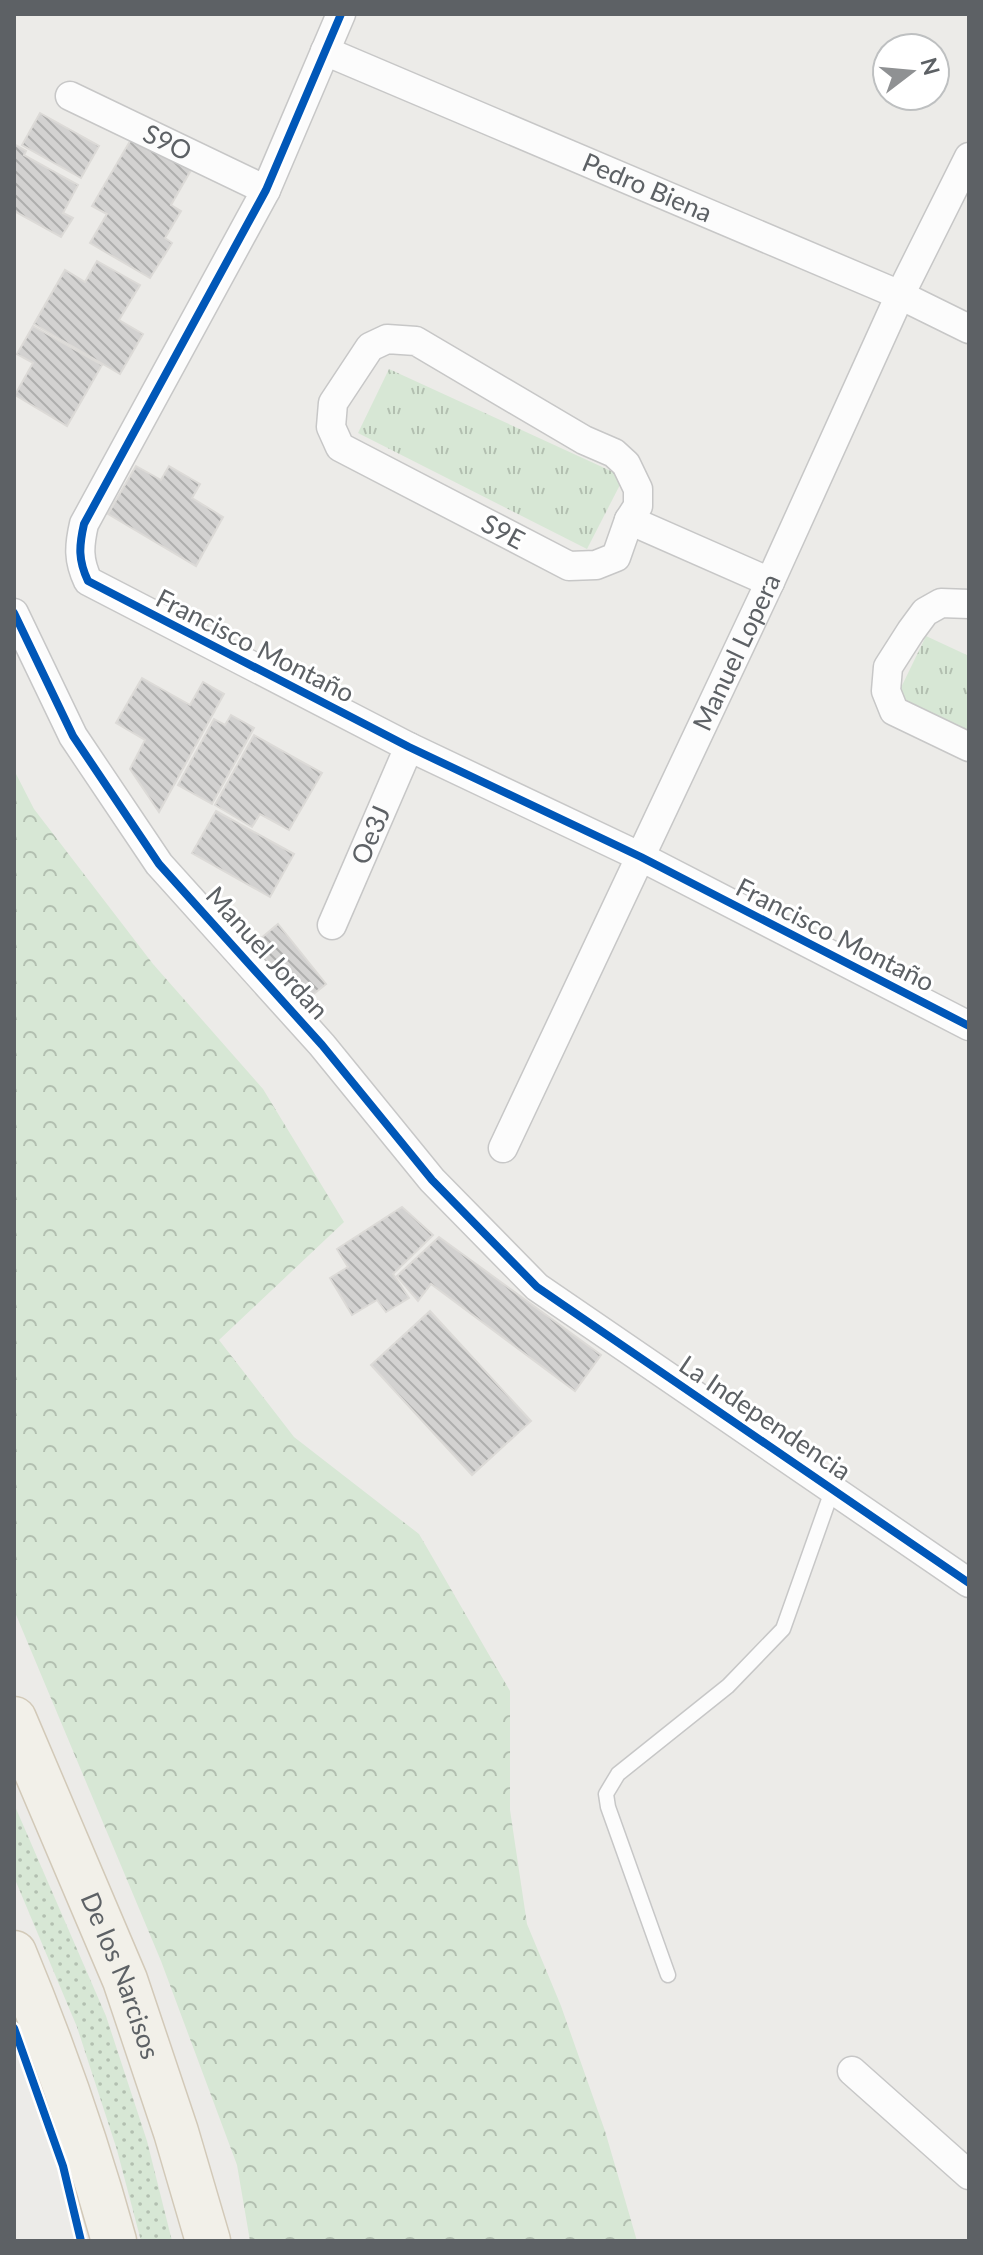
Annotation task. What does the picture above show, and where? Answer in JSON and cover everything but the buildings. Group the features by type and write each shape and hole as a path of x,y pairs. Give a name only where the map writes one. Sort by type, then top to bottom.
{"main road":[{"name":"De los Narcisos","path":"14,1719 125,1980 176,2132 208,2241"},
{"path":"14,1953 90,2155 114,2241"}],"street":[{"name":"Francisco Montaño","path":"341,14 266,190 84,524 79,546 80,563 88,581 409,747 641,857 969,1026"},
{"name":"Pedro Biena","path":"325,51 900,295 969,329"},
{"name":"S9O","path":"70,96 266,190"},
{"name":"Manuel Lopera","path":"503,1148 770,582 900,295 969,157"},
{"name":"S9E","path":"387,339 416,341 584,440 614,453 626,464 638,489 638,506 629,520 616,557 596,565 569,566 340,447 331,427 333,403 370,347 387,339"},
{"path":"629,520 770,582"},
{"path":"955,604 925,612 888,667 886,691 894,711 969,747"},
{"name":"Manuel Jordan","path":"14,613 73,736 159,864 322,1045 432,1180 537,1287"},
{"name":"Oe3J","path":"332,925 409,747"},
{"name":"La Independencia","path":"537,1287 969,1583"},
{"path":"852,2071 969,2175"}],"lane":[{"path":"668,1975 606,1794 618,1774 728,1686 783,1629 833,1488"}],"green space":[{"path":"389,369 624,477 587,549 358,433"},
{"path":"926,636 969,656 969,738 895,700"},
{"path":"14,770 34,809 153,964 263,1089 344,1222 219,1340 294,1437 419,1534 510,1691 510,1810 527,1924 561,2006 605,2131 637,2241 250,2241 237,2165 161,1961 14,1610"},
{"path":"14,1804 106,2016 147,2141 172,2241 141,2241 117,2150 77,2027 14,1877"}],"cycle path":[{"path":"341,14 266,190 84,524 80,553 88,581 409,747 641,857 969,1026"},
{"path":"14,613 73,736 159,864 322,1045 432,1180 537,1287 969,1583"},
{"path":"14,2028 63,2166 81,2241"}]}
